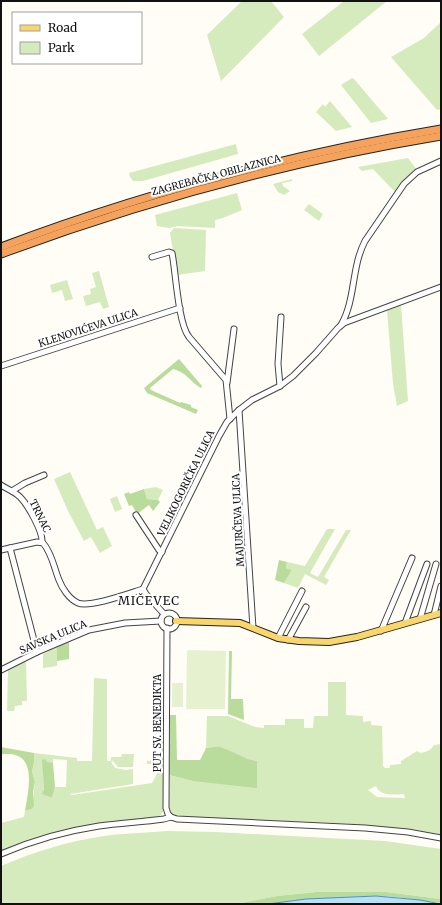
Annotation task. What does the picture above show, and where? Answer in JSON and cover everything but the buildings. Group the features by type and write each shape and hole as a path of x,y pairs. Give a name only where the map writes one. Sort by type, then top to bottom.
{"highway":[{"name":"ZAGREBAČKA OBILAZNICA","path":"1,247 101,211 210,178 320,152 441,129"},
{"name":"ZAGREBAČKA OBILAZNICA","path":"1,254 104,218 199,189 328,157 441,136"}],"main road":[{"path":"176,621 240,622 278,638 288,640 329,642 357,638 441,613"}],"street":[{"path":"341,326 349,309 356,266 365,242 404,184 422,169 441,161"},
{"path":"152,257 169,252 172,253 180,308 187,334 224,377 227,383"},
{"name":"VELIKOGORIČKA ULICA","path":"143,589 218,436 230,419 252,400 280,386 307,363 341,326 355,319 441,287"},
{"name":"KLENOVIĆEVA ULICA","path":"1,366 180,308"},
{"path":"280,386 278,364 281,317"},
{"path":"230,419 227,383 234,329"},
{"name":"MAJURČEVA ULICA","path":"239,410 253,628"},
{"path":"12,492 25,483 44,475"},
{"name":"TRNAC","path":"1,485 21,498 28,508 42,536 42,542 45,544 64,589 77,603 91,604 143,589"},
{"path":"136,515 159,550 162,552"},
{"path":"1,550 42,542"},
{"path":"10,548 37,652"},
{"path":"381,630 412,558"},
{"path":"406,623 427,564"},
{"path":"420,619 436,564"},
{"path":"434,615 441,586"},
{"path":"143,589 164,614 171,614 175,617 176,621 173,627 167,628 162,625 161,621 164,614"},
{"path":"278,638 302,591"},
{"path":"288,640 306,607"},
{"name":"SAVSKA ULICA","path":"1,670 37,652 78,634 96,628 125,623 161,621"},
{"name":"PUT SV. BENEDIKTA","path":"167,628 166,808 171,817"},
{"path":"1,854 40,841 97,826 171,817 177,819 372,828 408,832 441,838"}],"green space":[{"path":"242,1 271,1 284,17 221,81 207,35"},
{"path":"344,1 387,1 319,56 302,34"},
{"path":"441,22 441,109 437,110 391,57 424,38"},
{"path":"352,78 388,119 371,123 341,85"},
{"path":"330,101 352,127 336,131 316,112 323,104 325,107"},
{"path":"236,144 238,154 143,181 133,181 130,177 129,173"},
{"path":"408,158 417,170 396,193 373,169 362,171 358,167"},
{"path":"292,179 292,181 282,183 283,186 290,191 284,195 278,192 273,184"},
{"path":"237,193 242,210 215,220 215,228 178,226 169,228 157,226 155,215"},
{"path":"309,204 323,214 319,221 304,210"},
{"path":"174,228 206,230 205,271 177,275 170,233"},
{"path":"99,271 109,307 103,309 100,302 86,306 83,296 91,294 90,289 96,287 92,273"},
{"path":"67,280 73,299 65,301 62,290 52,293 50,285"},
{"path":"401,305 408,401 397,406 393,384 387,310"},
{"path":"179,359 202,386 201,388 185,375 173,369 150,388 151,390 180,403 191,405 191,407 198,410 196,414 147,393 144,388"},
{"path":"70,472 97,530 103,527 112,546 100,553 91,537 84,541 68,511 54,479"},
{"path":"156,487 163,490 158,500 147,499 144,489"},
{"path":"144,489 147,499 158,500 160,502 153,511 149,505 137,514 132,505 129,506 124,494 129,492 130,494"},
{"path":"117,496 122,509 115,512 110,499"},
{"path":"327,529 335,529 310,573 318,577 346,530 351,530 324,577 329,580 326,585 305,574 298,588 284,583 292,570 286,568 287,562 305,566"},
{"path":"279,560 287,562 286,568 292,570 284,583 275,580"},
{"path":"69,642 69,659 57,661 57,647"},
{"path":"57,647 57,666 43,668 43,654"},
{"path":"187,650 226,651 225,709 186,709"},
{"path":"229,651 232,651 231,699 243,699 244,720 228,714"},
{"path":"26,661 27,701 22,701 22,705 15,706 14,711 7,711 8,669"},
{"path":"94,678 107,679 107,761 111,761 111,757 121,757 122,754 134,754 133,767 118,767 113,761 111,762 115,768 126,770 133,769 133,784 70,794 72,795 152,783 160,768 164,767 163,812 159,817 98,824 60,832 1,851 1,823 24,817 25,811 32,809 35,782 32,772 34,753 77,758 77,761 92,761","holes":["53,759 67,760 66,787 55,787 52,798 43,794 43,766 47,763 53,763"]},
{"path":"328,682 346,682 346,715 363,716 363,722 371,721 371,725 382,726 383,766 385,768 390,768 390,765 401,764 401,761 417,751 420,753 424,752 429,750 434,745 441,744 441,835 360,825 176,817 171,815 169,810 169,775 193,781 257,761 232,753 221,747 206,748 207,716 228,716 255,727 264,728 264,725 285,725 285,719 304,719 304,728 313,728 314,716 328,716","holes":["376,786 380,792 388,794 404,794 405,798 377,797 368,790"]},
{"path":"172,683 183,683 183,707 172,707"},
{"path":"163,715 164,764 147,764 147,761 162,760"},
{"path":"170,715 176,715 177,760 200,760 206,748 221,747 248,759 257,761 257,788 193,781 169,775"},
{"path":"1,747 34,753 32,772 35,782 33,792 34,806 32,809 25,811 29,774 25,761 15,755 1,754"},
{"path":"45,759 47,762 53,763 55,787 52,798 42,794 44,789 42,760"},
{"path":"166,831 215,832 385,841 441,849 441,899 386,892 316,892 277,896 236,904 1,904 1,866 38,852 91,838"},
{"path":"316,892 386,892 441,899 441,903 376,896 306,899 268,904 236,904 277,896"}],"water":[{"path":"376,896 420,900 441,904 268,904 306,899"}],"district":[{"name":"MIČEVEC","path":"149,600"}]}
